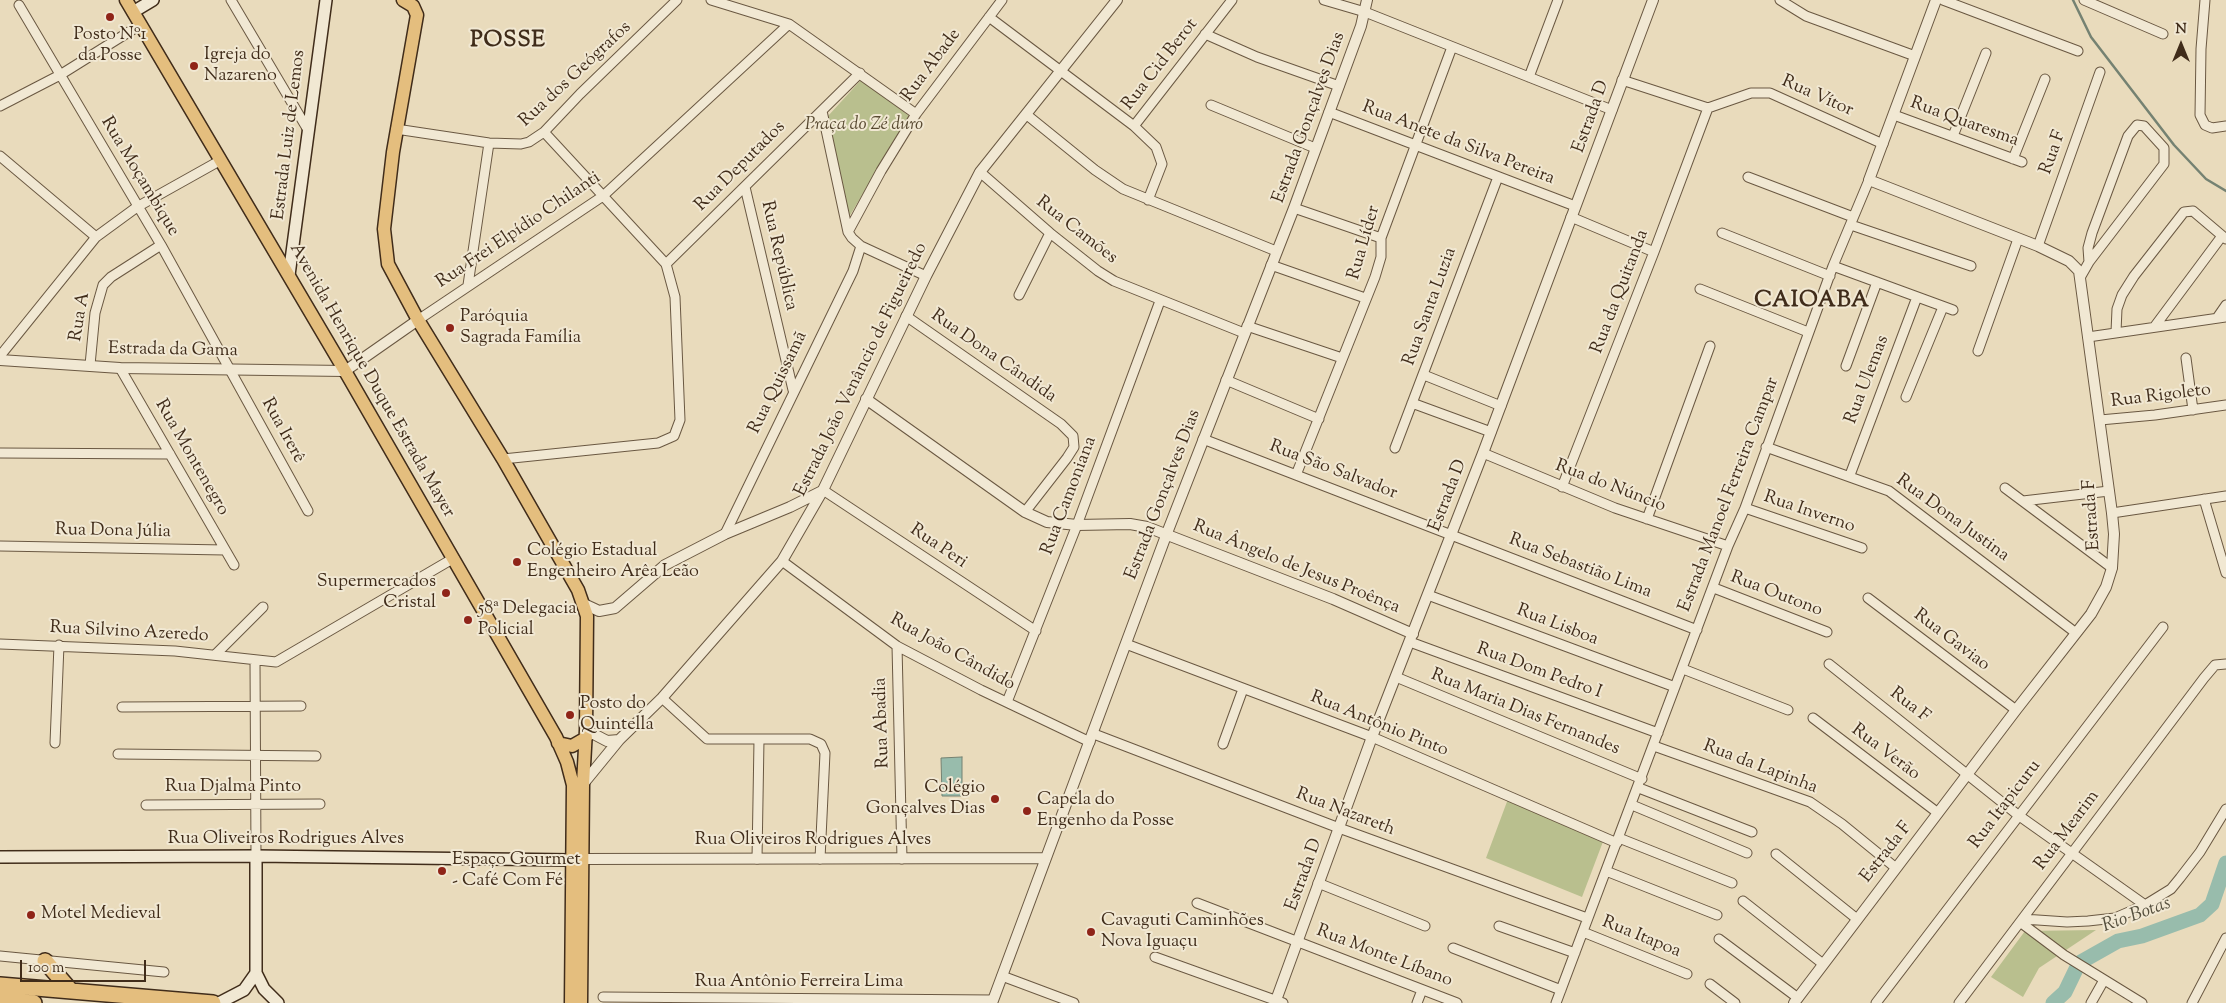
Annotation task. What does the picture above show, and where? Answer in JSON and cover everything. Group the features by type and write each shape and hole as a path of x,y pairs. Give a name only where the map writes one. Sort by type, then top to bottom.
{"highway":[{"path":"44,961 71,991"},
{"path":"3,984 213,1003"},
{"path":"0,1000 34,1003"}],"main road":[{"name":"Avenida Henrique Duque Estrada Mayer","path":"126,0 454,558 558,743 578,785"},
{"path":"133,12 153,0"},
{"name":"Estrada Luiz de Lemos","path":"289,275 326,0"},
{"path":"411,2 416,20 396,129 385,220 384,242 388,264 418,320 503,459 584,604 588,629 586,734 578,785 576,1001"},
{"path":"558,743 572,746 586,734"},
{"path":"256,856 256,973 264,989 278,1003"},
{"name":"Rua Oliveiros Rodrigues Alves","path":"0,857 256,856 576,860"},
{"path":"219,1003 244,990 256,973"}],"street":[{"path":"231,0 308,130"},
{"name":"Rua dos Geógrafos","path":"396,129 489,143 526,143 544,132 580,94 677,0"},
{"path":"711,0 789,24 916,114"},
{"name":"Rua Abade","path":"848,232 881,171 916,114 1002,0"},
{"name":"Estrada João Venâncio de Figueiredo","path":"578,785 619,740 662,698 782,561 823,490 906,316 980,172 1117,0"},
{"name":"Rua Cid Berot","path":"1134,126 1232,0"},
{"path":"1324,0 1365,12 1612,110"},
{"name":"Estrada Gonçalves Dias","path":"993,1002 1045,858 1092,738 1203,438 1294,208 1365,12 1367,0"},
{"path":"1529,77 1558,0"},
{"name":"Estrada D","path":"1278,1002 1318,884 1372,737 1501,406 1653,0"},
{"path":"1780,0 1806,16 1915,56"},
{"name":"Estrada Manoel Ferreira Campar","path":"1556,1003 1714,588 1728,546 1745,508 1833,266 1883,144 1936,0"},
{"path":"1944,0 2078,51"},
{"path":"2085,0 2163,34"},
{"path":"2205,0 2200,49 2200,115 2205,125 2212,128 2226,126"},
{"name":"Rua Moçambique","path":"19,5 161,245 228,368"},
{"path":"989,17 1134,126 1156,147 1161,155 1161,169 1148,200"},
{"name":"Rua Frei Elpídio Chilanti","path":"345,371 468,285 603,196 789,24"},
{"path":"0,106 60,74 140,25"},
{"path":"1205,34 1250,54 1339,86"},
{"name":"Rua Líder","path":"1296,475 1381,257 1381,238 1452,47"},
{"path":"1953,136 1986,53"},
{"name":"Rua F","path":"2038,246 2100,72"},
{"name":"Rua Deputados","path":"666,264 860,73"},
{"name":"Rua Quaresma","path":"1894,115 2018,161 2045,79"},
{"path":"1622,80 1708,108"},
{"name":"Rua Vítor","path":"1708,108 1751,93 1770,94 1883,144"},
{"path":"1210,105 1315,148"},
{"name":"Rua da Quitanda","path":"1562,486 1654,252 1708,108"},
{"path":"822,111 848,232 862,246 926,276"},
{"name":"Rua Anete da Silva Pereira","path":"1329,112 1575,206"},
{"path":"1027,115 1095,170 1123,189 1276,251"},
{"path":"1869,180 2038,246 2070,261 2081,276 2089,262 2164,164 2164,148 2144,126 2137,126 2128,136 2092,233 2088,248 2089,262"},
{"path":"503,459 658,443 674,436 680,420 676,306 672,282 666,264 544,132"},
{"path":"468,285 489,143"},
{"path":"0,156 96,237"},
{"path":"0,356 96,237 137,207 221,160"},
{"name":"Rua Camões","path":"980,172 1050,233 1098,271 1114,281 1160,301 1342,358"},
{"name":"Rua Santa Luzia","path":"1395,448 1498,176"},
{"path":"1748,177 1852,221 1972,266"},
{"name":"Rua República","path":"745,187 793,390"},
{"path":"1294,208 1381,238"},
{"path":"2116,332 2117,309 2122,295 2134,276 2184,212 2193,211 2224,237 2155,326"},
{"path":"1571,217 1654,252"},
{"path":"1019,295 1050,233"},
{"path":"1722,233 1830,276"},
{"path":"1978,351 2018,239"},
{"name":"Rua A","path":"90,365 95,313 103,285 111,277 161,245"},
{"name":"Rua Quissamã","path":"725,534 793,390 853,271 862,246"},
{"path":"1271,265 1364,298"},
{"path":"1833,266 1953,310"},
{"name":"Estrada F","path":"1796,1001 2076,633 2099,601 2112,568 2114,534 2112,513 2081,276"},
{"path":"1846,366 1877,282"},
{"path":"1700,289 1808,332"},
{"name":"Rua Ulemas","path":"1850,475 1917,297"},
{"name":"Rua Camoniana","path":"1007,702 1077,525 1160,301"},
{"path":"2088,337 2221,317 2226,305"},
{"path":"1906,397 1942,307"},
{"name":"Rua Dona Cândida","path":"906,316 1061,424 1073,436 1074,447 1025,512"},
{"path":"1647,519 1710,346"},
{"path":"2186,358 2193,410"},
{"name":"Estrada da Gama","path":"0,360 120,368 345,371"},
{"name":"Rua Montenegro","path":"120,368 234,565"},
{"name":"Rua Irerê","path":"228,368 308,510"},
{"path":"1424,374 1501,406"},
{"path":"1226,380 1319,419"},
{"name":"Rua Ângelo de Jesus Proênça","path":"866,399 1025,512 1047,522 1077,525 1130,524 1167,533 1333,599 1411,638"},
{"path":"1412,403 1491,432"},
{"name":"Rua Rigoleto","path":"2100,420 2226,405"},
{"name":"Rua São Salvador","path":"1203,438 1451,534"},
{"name":"Rua Dona Justina","path":"1766,447 1850,475 1889,491 1910,504 2076,633"},
{"path":"0,453 170,454"},
{"name":"Rua do Núncio","path":"1483,453 1647,519 1728,546"},
{"path":"2005,488 2112,568"},
{"path":"584,604 599,611 615,608 659,569 725,534 790,507 823,490"},
{"name":"Rua Peri","path":"823,490 1036,630"},
{"path":"2023,501 2109,491"},
{"path":"2112,513 2226,496"},
{"path":"2204,499 2226,573"},
{"name":"Rua Inverno","path":"1745,508 1862,548"},
{"name":"Rua Sebastião Lima","path":"1451,534 1697,630"},
{"name":"Rua Dona Júlia","path":"0,546 225,550"},
{"name":"Rua Silvino Azeredo","path":"0,644 59,645 216,654 269,662 281,660 454,558"},
{"name":"Rua João Cândido","path":"782,561 897,646 981,690 1092,738"},
{"name":"Rua Outono","path":"1714,588 1827,632"},
{"name":"Rua Lisboa","path":"1428,595 1675,687"},
{"name":"Rua Gaviao","path":"1868,598 2016,710"},
{"path":"216,654 263,607"},
{"name":"Rua Itapicuru","path":"1876,1003 2162,627"},
{"name":"Rua Dom Pedro I","path":"1411,638 1658,733"},
{"name":"Rua Antônio Pinto","path":"1126,644 1372,737 1618,841 1732,883"},
{"path":"55,743 59,645"},
{"name":"Rua Abadia","path":"897,646 902,859"},
{"path":"255,661 256,856"},
{"name":"Rua F","path":"1829,664 2018,815 2073,852 2145,905"},
{"name":"Rua Mearim","path":"1959,1003 2204,678 2215,665 2226,664"},
{"path":"1683,669 1788,710"},
{"name":"Rua Maria Dias Fernandes","path":"1396,677 1752,832"},
{"path":"1223,744 1243,689"},
{"path":"662,698 708,739 810,739 823,747 820,859"},
{"path":"122,707 301,706"},
{"name":"Rua Verão","path":"1813,718 1938,813"},
{"path":"586,734 607,741 619,740"},
{"name":"Rua Nazareth","path":"1092,738 1587,918"},
{"path":"757,859 759,740"},
{"name":"Rua da Lapinha","path":"1654,746 1810,802 1842,824 1896,868"},
{"path":"118,754 316,756"},
{"name":"Rua Djalma Pinto","path":"146,805 320,804"},
{"path":"1632,805 1747,853"},
{"path":"2021,920 2067,922 2096,920 2121,916 2145,905 2171,889 2200,852 2226,809"},
{"path":"1776,854 1857,919"},
{"name":"Rua Oliveiros Rodrigues Alves","path":"576,860 1045,858"},
{"path":"1606,871 1716,915"},
{"path":"1318,884 1425,926"},
{"path":"1743,901 1823,964"},
{"name":"Rua Monte Líbano","path":"1197,903 1457,1003"},
{"path":"2021,920 2073,961 2142,1003"},
{"path":"1499,926 1575,953"},
{"name":"Rua Itapoa","path":"1583,932 1687,974"},
{"path":"2192,1003 2226,938"},
{"path":"1719,939 1796,1001"},
{"path":"1453,948 1561,990"},
{"path":"0,956 164,972"},
{"path":"1155,957 1278,1002"},
{"path":"1002,976 1074,1003"},
{"path":"2092,1003 2104,980"},
{"path":"1710,984 1734,1003"},
{"path":"1417,1003 1422,990"},
{"name":"Rua Antônio Ferreira Lima","path":"604,997 993,1002"}],"green space":[{"name":"Praça do Zé duro","path":"862,79 909,116 849,217 828,116"},
{"path":"1508,799 1604,839 1582,897 1486,858"},
{"path":"2096,930 2039,968 2023,997 1991,977 2025,931"}],"shaded area":[{"path":"962,757 962,796 942,796 941,758"}],"waterway":[{"path":"2073,0 2091,37 2174,145 2206,179 2226,191"},
{"name":"Rio Botas","path":"2053,1003 2065,992 2079,963 2118,941 2142,936 2200,915 2212,904 2226,863"}],"place":[{"name":"Posto Nº1 da Posse","path":"110,17"},
{"name":"Igreja do Nazareno","path":"194,66"},
{"name":"Paróquia Sagrada Família","path":"450,328"},
{"name":"Colégio Estadual Engenheiro Arêa Leão","path":"517,562"},
{"name":"Supermercados Cristal","path":"446,593"},
{"name":"58ª Delegacia Policial","path":"468,620"},
{"name":"Posto do Quintella","path":"570,715"},
{"name":"Colégio Gonçalves Dias","path":"995,799"},
{"name":"Capela do Engenho da Posse","path":"1027,811"},
{"name":"Espaço Gourmet - Café Com Fé","path":"442,871"},
{"name":"Motel Medieval","path":"31,915"},
{"name":"Cavaguti Caminhões Nova Iguaçu","path":"1091,932"}],"district":[{"name":"POSSE","path":"508,42"},
{"name":"CAIOABA","path":"1812,302"}]}
